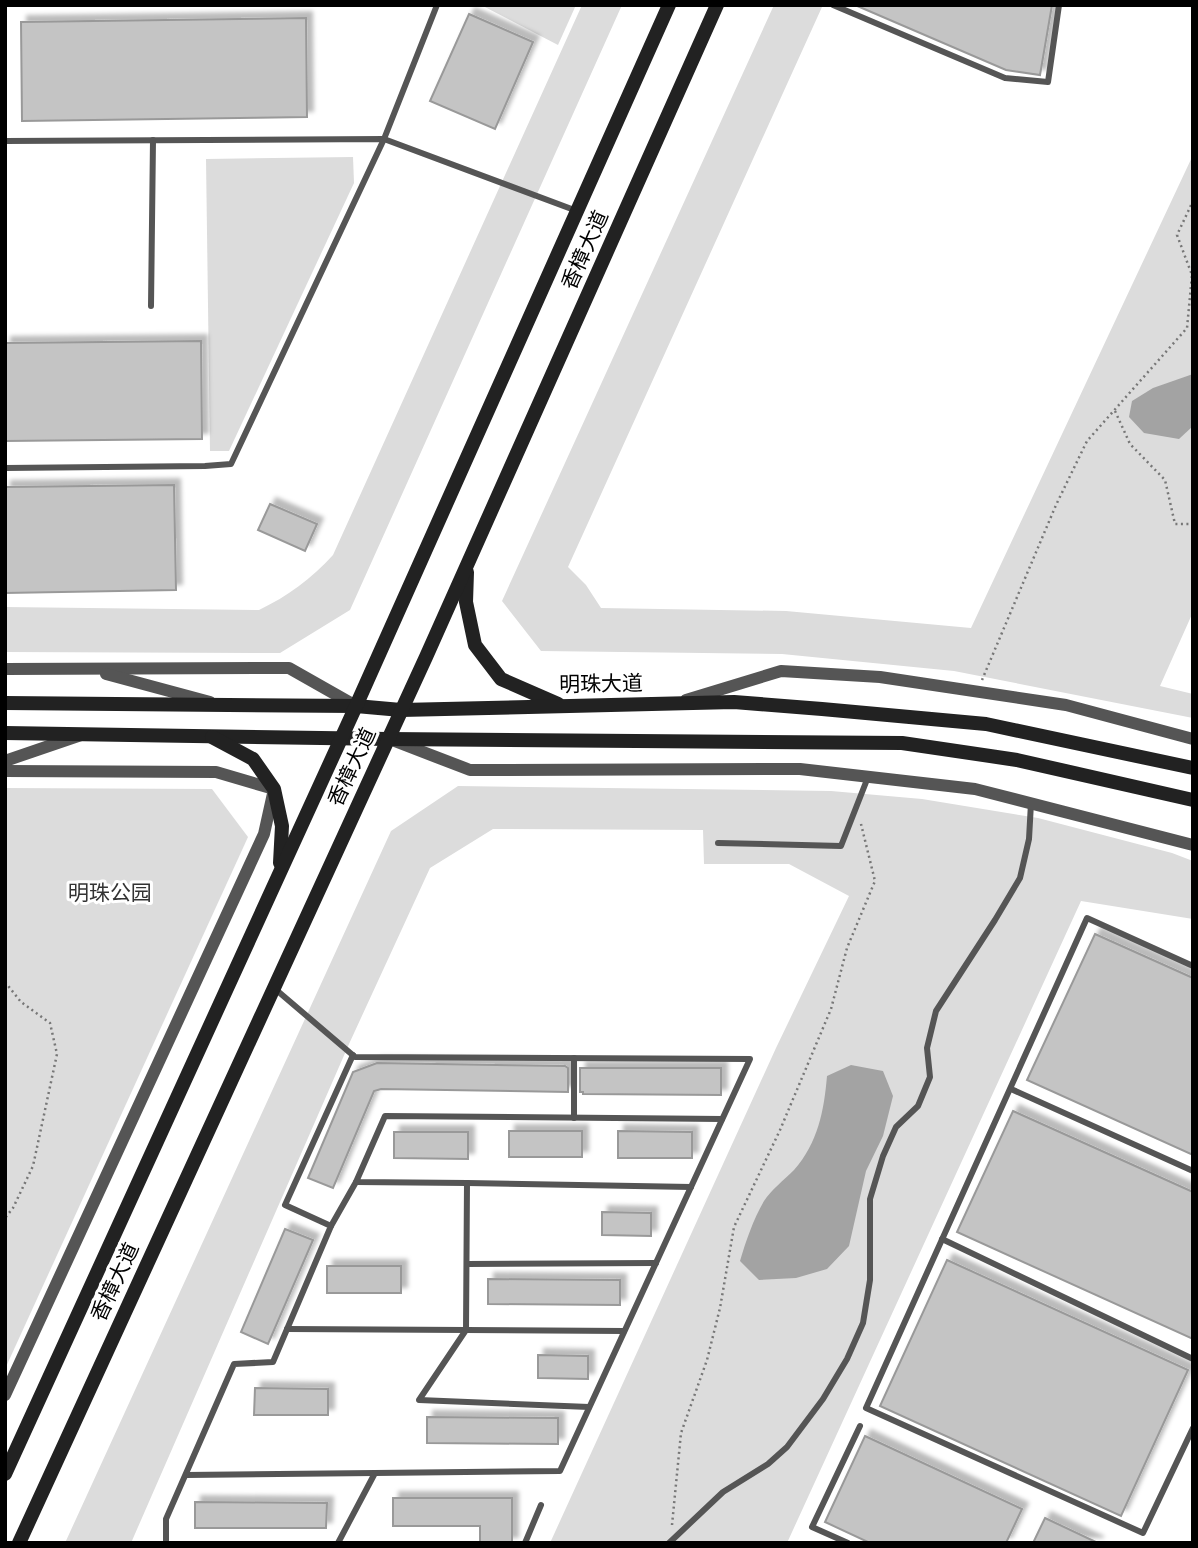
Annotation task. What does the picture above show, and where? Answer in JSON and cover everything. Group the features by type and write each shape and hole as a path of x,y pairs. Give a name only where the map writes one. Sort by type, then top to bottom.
{"main road":[{"name":"香樟大道","path":"5,1474 342,737 669,5"},
{"name":"香樟大道","path":"19,1543 388,739 717,5"},
{"path":"467,563 466,602 475,645 501,679 563,706"},
{"name":"明珠大道","path":"5,703 356,706 401,710 734,702 986,724 1193,768"},
{"path":"5,733 902,743 1017,760 1193,800"},
{"path":"207,735 253,759 274,789 282,826 279,870"}],"street":[{"path":"5,669 289,668 356,706"},
{"path":"88,669 220,705"},
{"path":"672,704 781,671 880,677 1066,705 1193,740"},
{"path":"5,761 86,734"},
{"path":"388,739 470,770 800,769 975,789 1189,842"},
{"path":"5,771 216,772 274,789 264,834 5,1395"}],"lane":[{"path":"5,468 205,467 231,464 383,139 437,5"},
{"path":"836,6 1005,78 1048,82 1059,5"},
{"path":"5,141 383,139 577,211"},
{"path":"151,306 153,140"},
{"path":"718,843 842,846 868,777"},
{"path":"670,1541 723,1492 768,1464 787,1447 823,1399 847,1359 863,1323 870,1280 870,1199 883,1156 897,1127 918,1106 930,1077 927,1048 936,1011 1020,878 1029,839 1031,803"},
{"path":"1193,966 1087,918 866,1408 1143,1533 1193,1428"},
{"path":"186,1475 560,1471 750,1059 353,1055 274,988"},
{"path":"331,1226 285,1205 353,1055"},
{"path":"574,1058 574,1118"},
{"path":"1011,1088 1193,1171"},
{"path":"166,1543 166,1519 234,1364 273,1362 331,1226 356,1182 385,1116 722,1119"},
{"path":"356,1182 691,1187"},
{"path":"467,1183 466,1330 419,1400 589,1407"},
{"path":"942,1240 1193,1359"},
{"path":"467,1264 656,1263"},
{"path":"287,1329 624,1331"},
{"path":"848,1543 812,1527 860,1426"},
{"path":"338,1543 375,1473"},
{"path":"525,1543 541,1505"}],"path":[{"path":"977,692 1087,441 1187,328 1192,275 1177,235 1193,201"},
{"path":"1115,411 1130,444 1164,480 1175,523 1193,524"},
{"path":"670,1541 681,1433 707,1360 720,1308 734,1227 780,1130 831,1009 847,948 875,881 857,807"},
{"path":"5,982 21,1002 50,1023 57,1054 33,1166 13,1209 5,1218"}],"green space":[{"path":"481,5 576,5 558,45"},
{"path":"582,5 622,5 350,610 280,653 5,652 5,607 259,610 299,586 333,555"},
{"path":"774,5 822,7 568,567 586,585 601,608 786,611 971,628 1193,155 1193,612 1160,686 1193,694 1193,718 954,671 782,654 541,651 502,601"},
{"path":"353,157 354,183 229,451 210,451 206,159"},
{"path":"458,786 831,791 922,799 1038,818 1193,861 1193,919 1081,901 787,1543 550,1543 776,1048 849,896 789,864 704,864 703,830 493,829 430,868 349,1044 131,1543 65,1543 391,831"},
{"name":"明珠公园","path":"5,788 212,789 248,837 5,1369"}],"shaded area":[{"path":"1193,374 1193,426 1179,439 1144,433 1129,417 1132,401 1153,388"},
{"path":"851,1065 883,1071 893,1096 883,1136 866,1171 849,1246 827,1269 796,1278 759,1280 740,1261 753,1223 767,1197 794,1170 809,1149 822,1114 827,1076"}],"building":[{"path":"855,5 1052,5 1040,75 1006,70"},
{"path":"469,14 533,42 495,129 430,101"},
{"path":"306,18 307,117 22,121 21,22"},
{"path":"201,341 202,439 5,441 5,343"},
{"path":"174,485 176,590 5,593 5,487"},
{"path":"270,504 317,524 305,551 258,530"},
{"path":"1095,934 1193,978 1193,1155 1027,1080"},
{"path":"377,1063 565,1066 568,1068 568,1092 374,1091 333,1188 308,1178 353,1072"},
{"path":"580,1068 721,1068 721,1095 583,1094 580,1092"},
{"path":"1013,1111 1193,1192 1193,1339 957,1232"},
{"path":"509,1131 582,1131 582,1157 509,1157"},
{"path":"618,1131 692,1132 692,1158 618,1158"},
{"path":"394,1132 468,1132 468,1159 394,1158"},
{"path":"602,1212 651,1213 651,1236 602,1235"},
{"path":"285,1229 313,1240 268,1344 241,1332"},
{"path":"947,1260 1188,1370 1121,1516 880,1406"},
{"path":"327,1266 401,1266 401,1293 327,1293"},
{"path":"488,1279 620,1280 620,1305 488,1304"},
{"path":"538,1355 588,1356 588,1379 538,1378"},
{"path":"255,1388 328,1389 328,1415 254,1415"},
{"path":"427,1417 558,1418 558,1444 427,1443"},
{"path":"865,1436 1022,1509 1006,1543 870,1543 825,1522"},
{"path":"393,1498 512,1498 512,1543 480,1543 480,1526 393,1526"},
{"path":"195,1502 327,1503 326,1528 195,1528"},
{"path":"1045,1518 1098,1543 1033,1543"}]}
